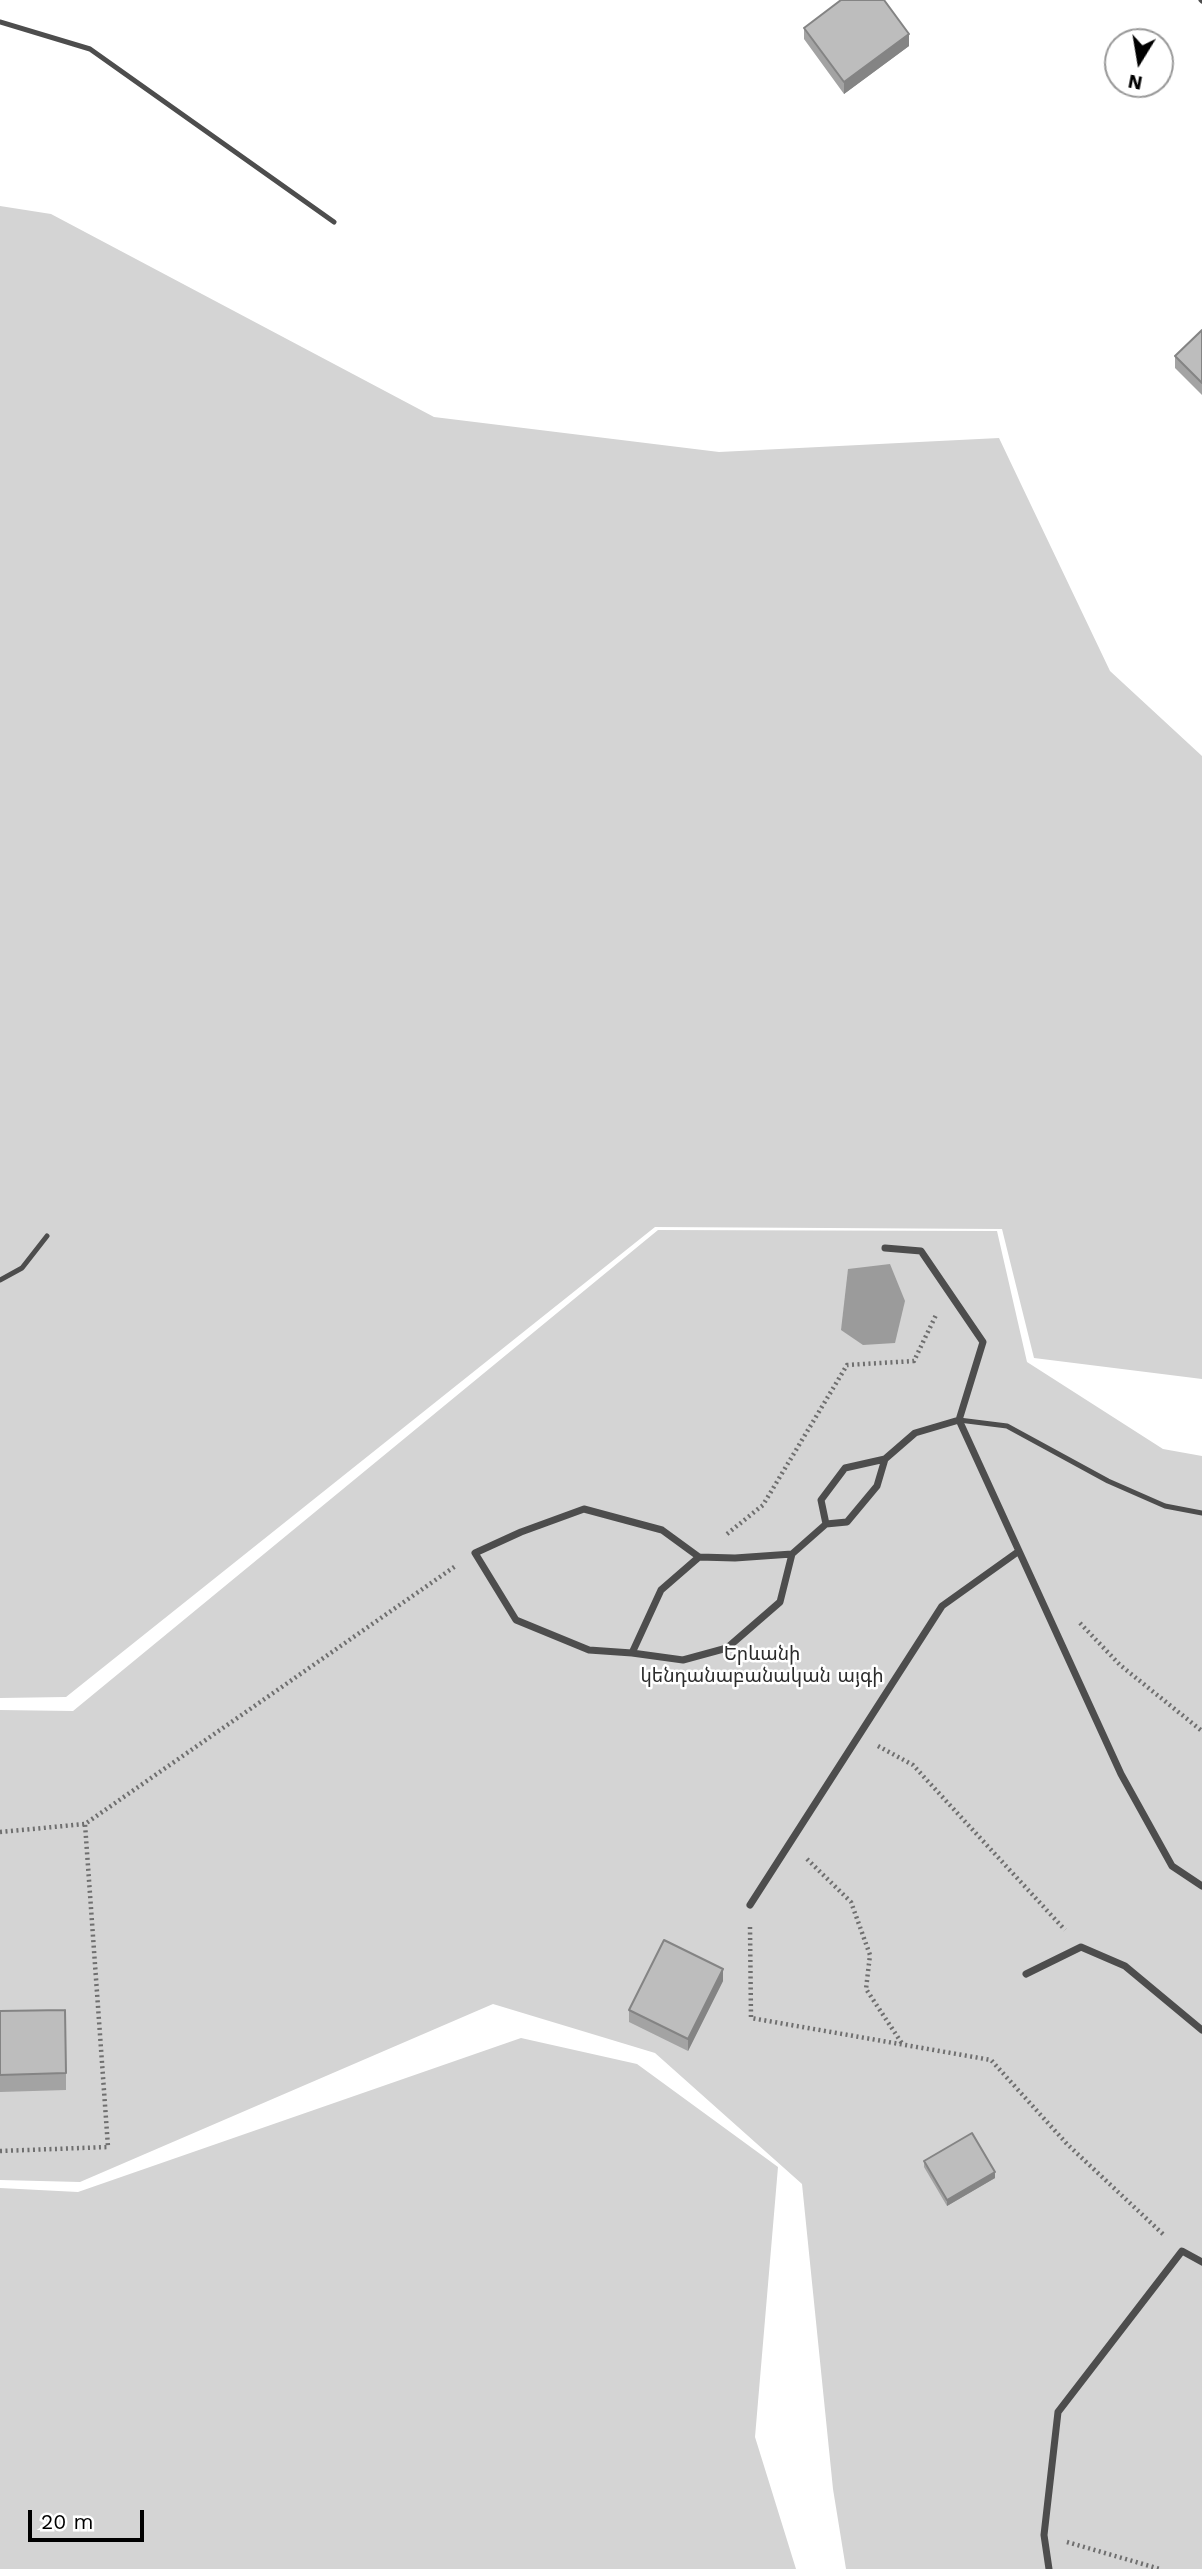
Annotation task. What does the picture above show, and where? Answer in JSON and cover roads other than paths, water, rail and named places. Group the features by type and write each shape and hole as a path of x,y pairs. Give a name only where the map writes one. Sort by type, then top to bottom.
{"street":[{"path":"886,1248 920,1251 983,1342 959,1420 1121,1774 1171,1866 1202,1886"},
{"path":"826,1524 821,1500 845,1468 885,1459 915,1433 959,1420"},
{"path":"792,1554 735,1558 699,1557 662,1530 584,1509 521,1532 475,1553 516,1620 589,1650 684,1660 727,1648 780,1602 792,1554 826,1524 847,1522 877,1486 885,1459"},
{"path":"750,1905 942,1606 1020,1551"},
{"path":"632,1653 661,1590 699,1557"},
{"path":"1026,1974 1081,1947 1125,1966 1202,2030"},
{"path":"1049,2569 1044,2535 1058,2412 1182,2251 1202,2262"}],"lane":[{"path":"0,22 90,49 334,222"},
{"path":"0,1280 22,1268 47,1236"},
{"path":"959,1420 1007,1426 1108,1481 1165,1506 1202,1513"}],"park label":[{"name":"Երևանի կենդանաբանական այգի","path":"762,1665"}]}
